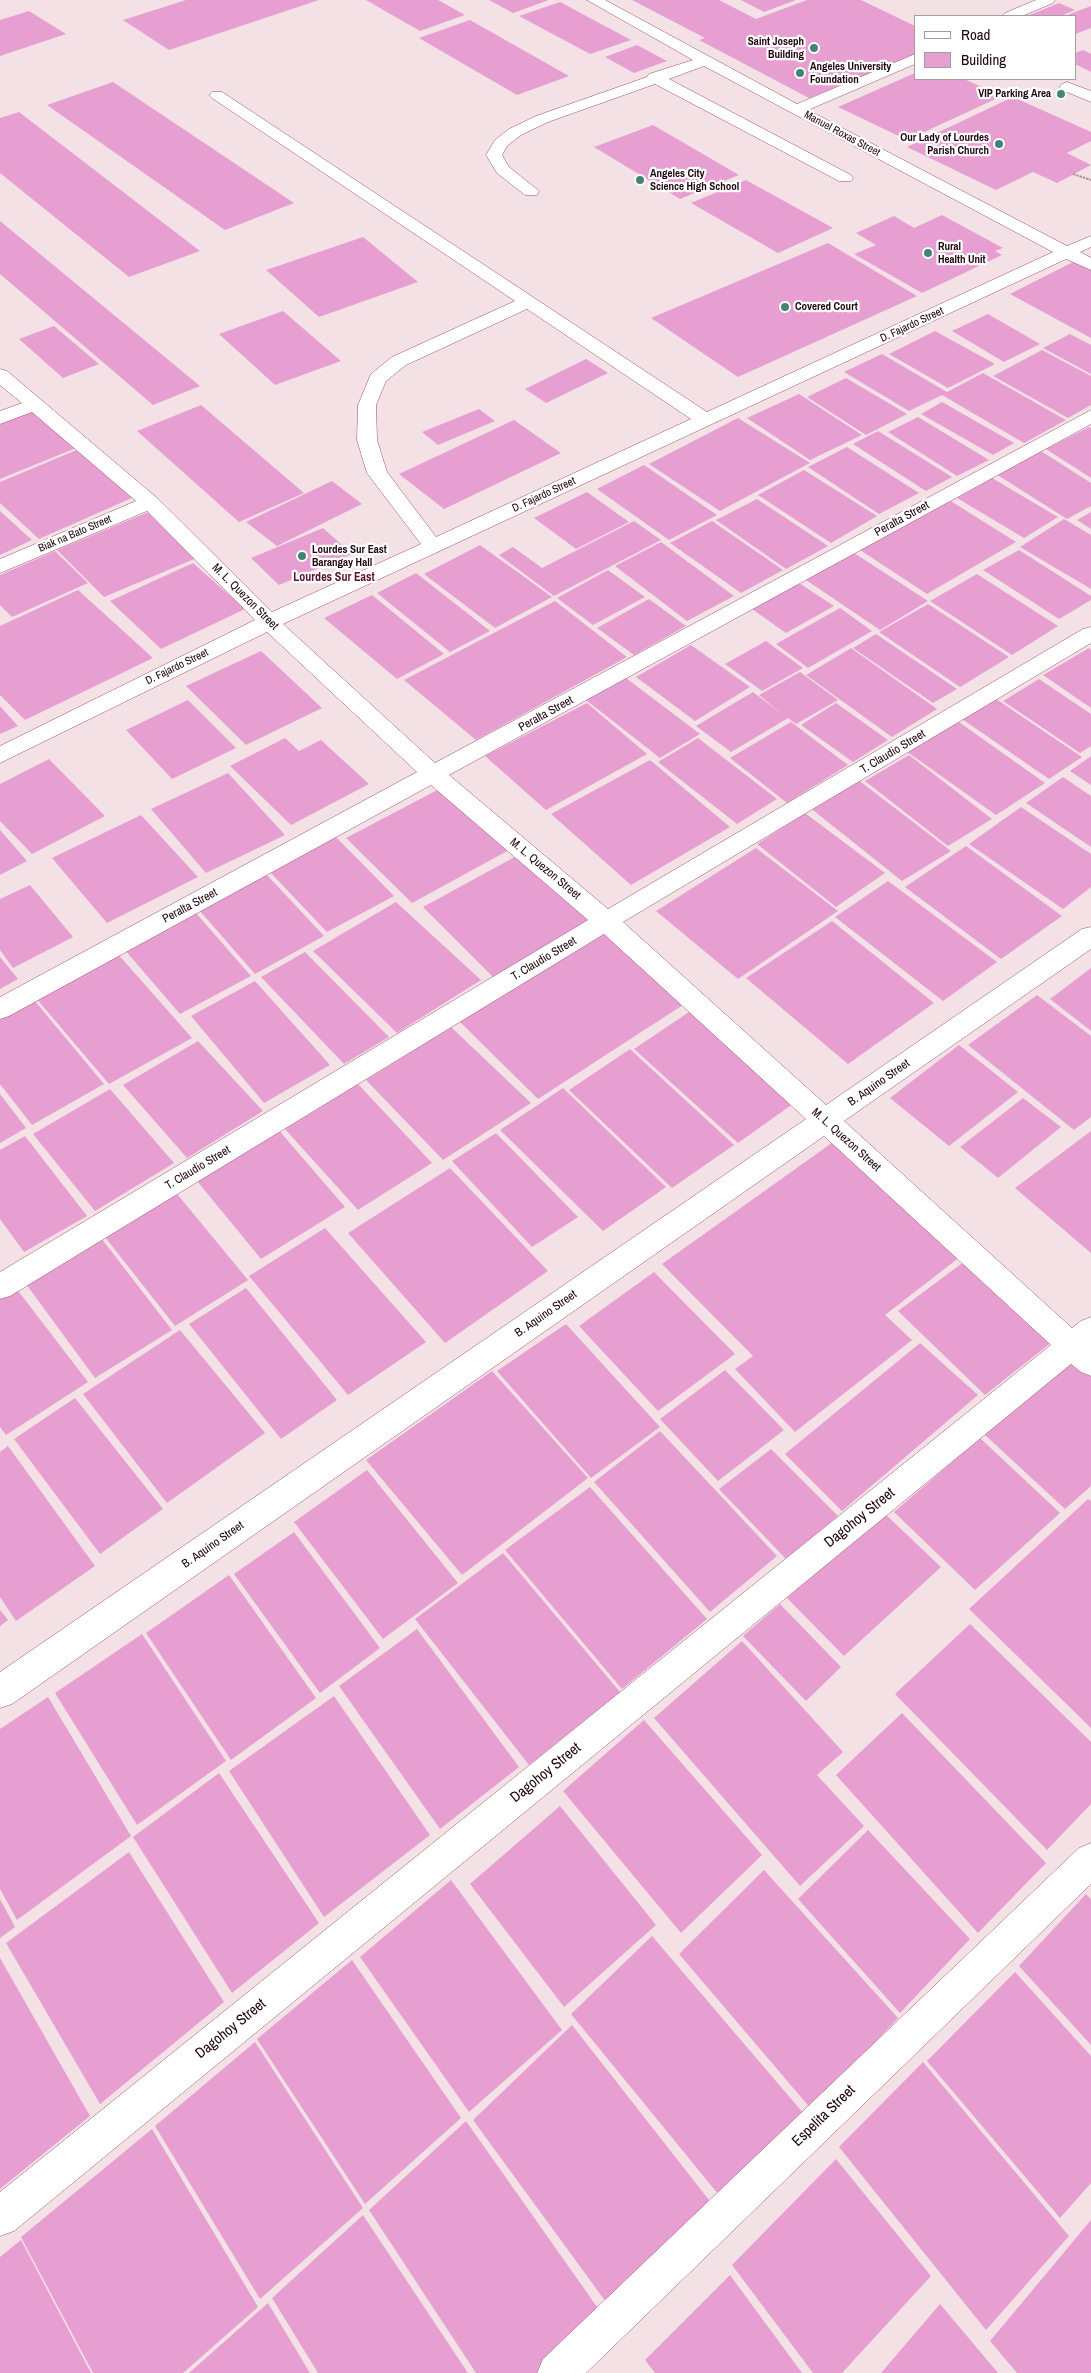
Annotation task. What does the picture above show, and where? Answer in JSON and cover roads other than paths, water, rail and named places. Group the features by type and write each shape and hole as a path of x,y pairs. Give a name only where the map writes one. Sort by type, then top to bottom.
{"street":[{"name":"Manuel Roxas Street","path":"594,0 796,110 1091,265"},
{"path":"1012,15 1048,0"},
{"path":"796,110 914,58"},
{"path":"531,191 503,170 494,155 501,143 515,132 542,119 654,77 705,61"},
{"path":"654,77 845,178"},
{"path":"1067,87 1091,97"},
{"path":"217,95 706,420"},
{"name":"D. Fajardo Street","path":"0,755 269,622 1091,241"},
{"path":"433,546 377,473 367,440 367,406 378,378 399,361 527,302"},
{"name":"M. L. Quezon Street","path":"0,375 150,502 269,622 434,775 606,921 825,1121 1085,1346"},
{"path":"0,418 34,405"},
{"name":"Peralta Street","path":"0,1009 434,775 1091,416"},
{"name":"Biak na Bato Street","path":"0,567 150,502"},
{"name":"T. Claudio Street","path":"0,1287 606,921 1091,634"},
{"name":"B. Aquino Street","path":"0,1692 1091,936"},
{"name":"Dagohoy Street","path":"0,2217 1085,1346"},
{"name":"Espelita Street","path":"557,2373 1091,1860"}],"place":[{"name":"Saint Joseph Building","path":"814,48"},
{"name":"Angeles University Foundation","path":"800,73"},
{"name":"VIP Parking Area","path":"1061,94"},
{"name":"Our Lady of Lourdes Parish Church","path":"999,144"},
{"name":"Angeles City Science High School","path":"640,180"},
{"name":"Rural Health Unit","path":"928,253"},
{"name":"Covered Court","path":"785,307"},
{"name":"Lourdes Sur East Barangay Hall","path":"302,556"}],"district":[{"name":"Lourdes Sur East","path":"334,578"}]}
